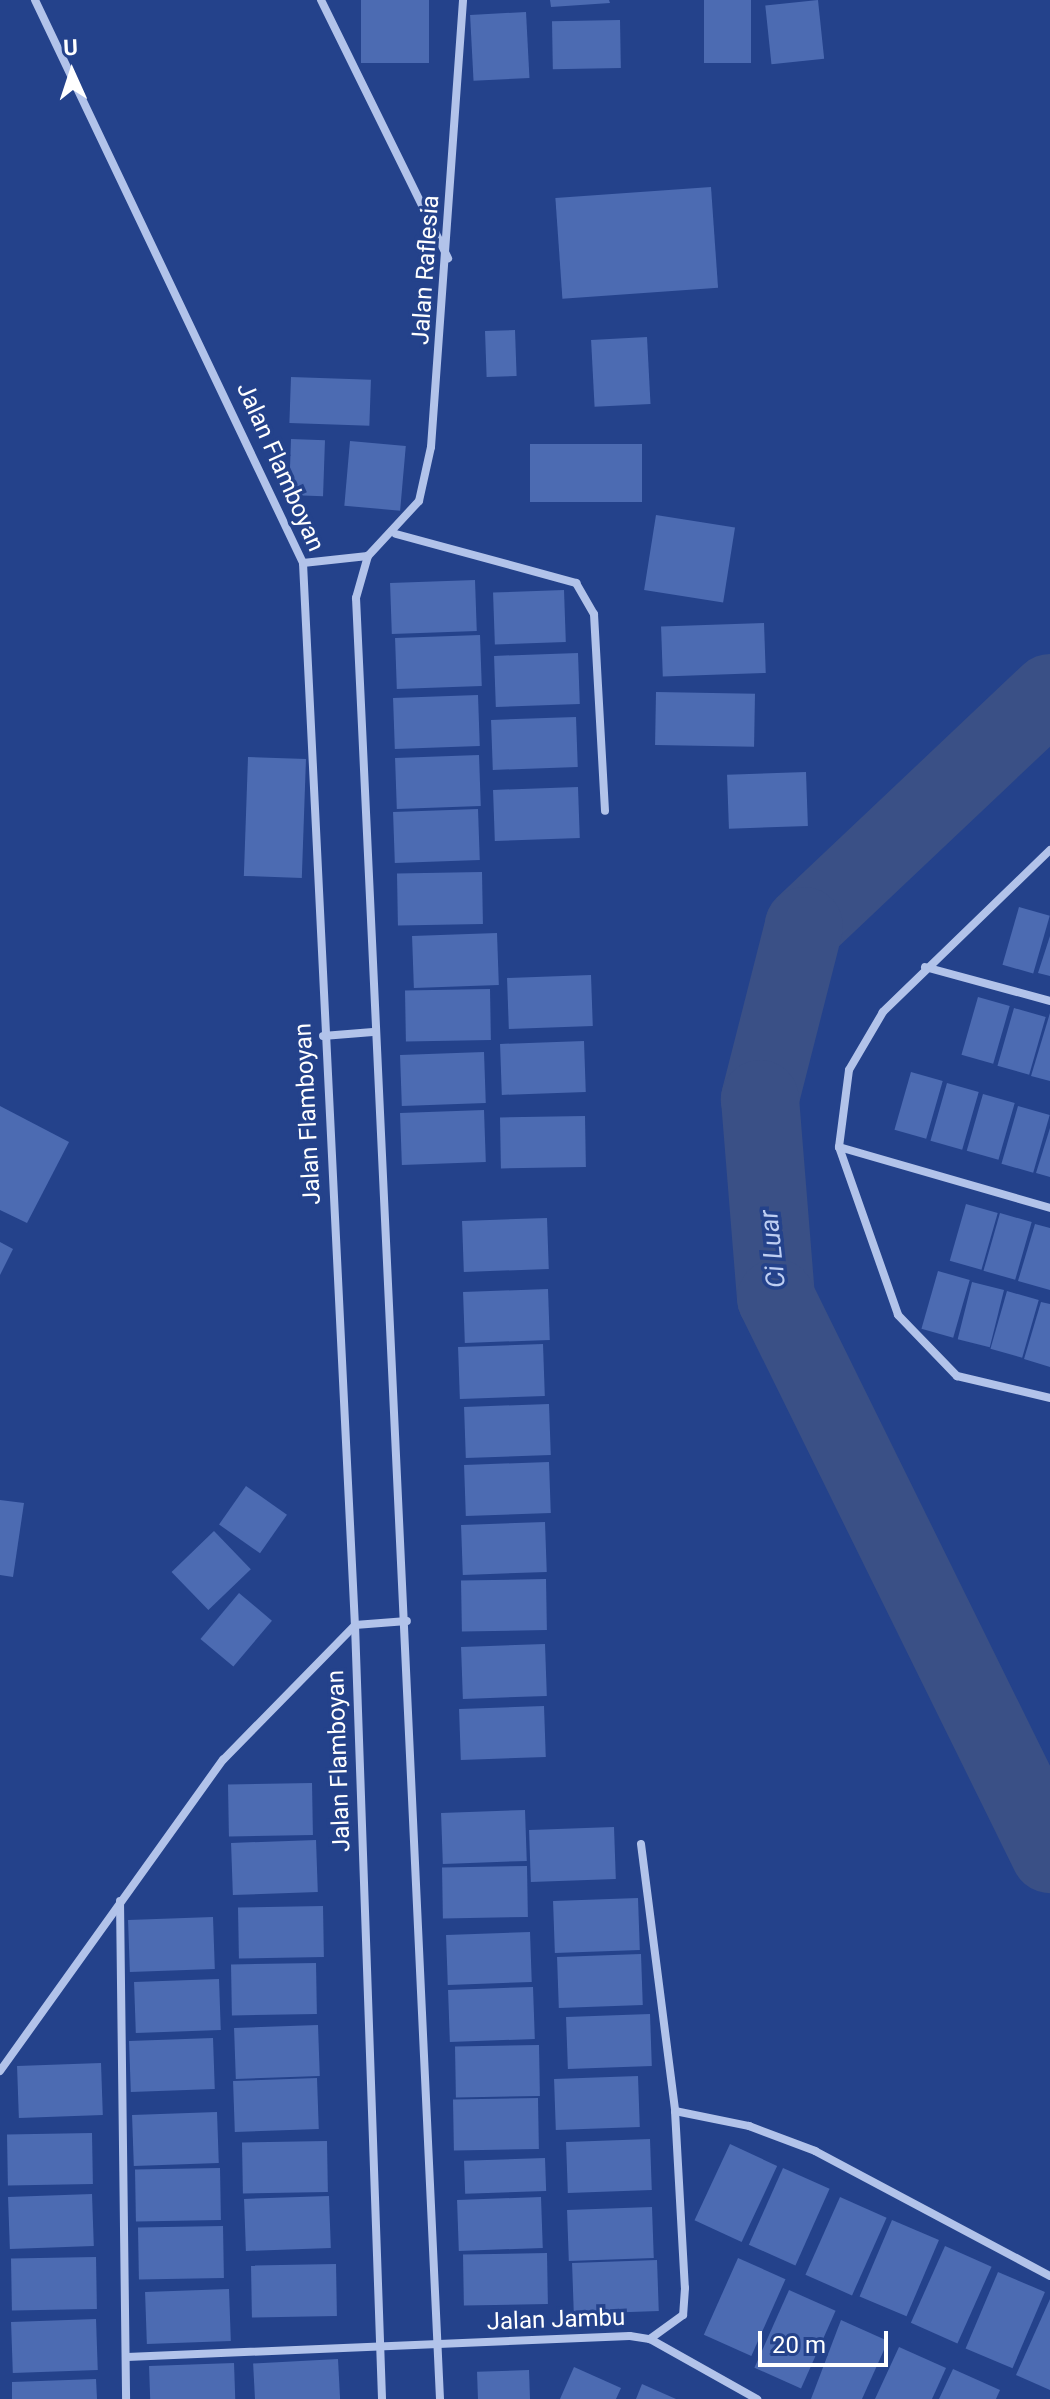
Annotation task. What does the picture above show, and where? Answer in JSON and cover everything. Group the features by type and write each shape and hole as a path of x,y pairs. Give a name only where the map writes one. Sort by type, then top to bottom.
{"street":[{"name":"Jalan Flamboyan","path":"35,0 303,563 323,1036 355,1625 382,2399"},
{"path":"321,0 448,258"},
{"name":"Jalan Raflesia","path":"368,556 396,534 419,501 431,447 448,258 463,0"},
{"path":"396,534 576,583 594,614 605,811"},
{"path":"303,563 368,556 356,598 373,1032 407,1621 440,2399"},
{"path":"1050,850 925,967 883,1012 849,1070 839,1147 898,1315 957,1376 1050,1398"},
{"path":"925,967 1050,1001"},
{"path":"323,1036 373,1032"},
{"path":"839,1147 1050,1208"},
{"path":"0,2071 223,1760 355,1625 407,1621"},
{"path":"641,1844 675,2111 683,2315 650,2339"},
{"path":"120,1901 126,2399"},
{"path":"675,2111 749,2126 815,2151 1050,2276"},
{"name":"Jalan Jambu","path":"127,2357 650,2339 757,2399"}],"building":[{"path":"361,0 429,0 429,63 361,63"},
{"path":"550,0 609,0 610,3 551,7"},
{"path":"704,0 751,0 751,63 704,63"},
{"path":"818,0 824,59 771,64 765,6"},
{"path":"526,12 529,78 474,81 470,15"},
{"path":"620,20 621,68 553,69 552,21"},
{"path":"711,187 718,288 562,299 555,198"},
{"path":"515,330 517,376 487,377 485,331"},
{"path":"647,337 651,404 595,407 591,340"},
{"path":"291,377 371,380 369,426 289,423"},
{"path":"291,439 325,440 323,496 289,495"},
{"path":"350,441 406,446 400,511 344,506"},
{"path":"530,444 642,444 642,502 530,502"},
{"path":"656,515 735,528 723,603 644,590"},
{"path":"475,580 477,631 392,634 390,583"},
{"path":"564,590 566,642 495,644 493,592"},
{"path":"764,623 766,673 663,677 661,627"},
{"path":"480,635 482,686 397,689 395,638"},
{"path":"578,653 580,704 496,707 494,656"},
{"path":"656,692 755,694 754,747 655,745"},
{"path":"478,695 480,746 395,749 393,698"},
{"path":"576,717 578,767 493,770 491,720"},
{"path":"479,755 481,806 397,809 395,758"},
{"path":"248,757 306,759 302,878 244,876"},
{"path":"806,772 808,826 729,829 727,775"},
{"path":"578,787 580,838 495,841 493,790"},
{"path":"478,809 480,860 395,863 393,812"},
{"path":"482,872 483,924 398,925 397,873"},
{"path":"1019,907 1050,916 1033,973 1002,965"},
{"path":"497,933 499,985 414,988 412,936"},
{"path":"1050,936 1050,976 1038,973"},
{"path":"591,975 593,1026 509,1029 507,978"},
{"path":"490,989 491,1040 406,1041 405,990"},
{"path":"978,997 1010,1006 993,1064 961,1055"},
{"path":"1014,1008 1046,1017 1029,1075 997,1066"},
{"path":"1050,1013 1050,1081 1031,1076"},
{"path":"584,1041 586,1092 502,1095 500,1044"},
{"path":"484,1052 486,1103 402,1106 400,1055"},
{"path":"911,1072 943,1081 926,1139 894,1130"},
{"path":"947,1083 979,1092 962,1150 930,1141"},
{"path":"983,1094 1015,1103 998,1160 967,1151"},
{"path":"0,1106 69,1142 27,1223 0,1210"},
{"path":"1018,1106 1050,1115 1033,1173 1001,1164"},
{"path":"484,1110 486,1162 402,1165 400,1113"},
{"path":"585,1116 586,1167 501,1168 500,1117"},
{"path":"1050,1128 1050,1177 1036,1173"},
{"path":"966,1204 998,1213 981,1270 950,1261"},
{"path":"1000,1213 1032,1222 1015,1280 983,1271"},
{"path":"547,1218 549,1269 464,1272 462,1221"},
{"path":"1035,1224 1050,1228 1050,1290 1018,1281"},
{"path":"0,1242 13,1249 0,1275"},
{"path":"938,1271 970,1280 953,1338 921,1329"},
{"path":"972,1282 1004,1290 990,1347 958,1339"},
{"path":"548,1289 550,1340 465,1343 463,1292"},
{"path":"1007,1291 1039,1300 1022,1358 990,1349"},
{"path":"1041,1302 1050,1304 1050,1367 1024,1359"},
{"path":"543,1344 545,1396 460,1399 458,1347"},
{"path":"549,1404 551,1455 466,1458 464,1407"},
{"path":"549,1462 551,1513 466,1516 464,1465"},
{"path":"246,1486 287,1515 260,1553 219,1525"},
{"path":"0,1500 24,1503 13,1577 0,1575"},
{"path":"545,1522 547,1572 463,1575 461,1525"},
{"path":"214,1531 251,1569 208,1610 172,1572"},
{"path":"546,1579 547,1630 462,1631 461,1580"},
{"path":"239,1593 272,1621 233,1667 200,1639"},
{"path":"545,1644 547,1696 463,1699 461,1647"},
{"path":"544,1706 546,1757 461,1760 459,1709"},
{"path":"312,1783 313,1835 229,1836 228,1784"},
{"path":"525,1810 527,1861 443,1864 441,1813"},
{"path":"614,1827 616,1879 531,1882 529,1830"},
{"path":"316,1840 318,1892 233,1895 231,1843"},
{"path":"527,1866 528,1917 443,1918 442,1867"},
{"path":"638,1898 640,1950 555,1953 553,1901"},
{"path":"323,1906 324,1957 239,1958 238,1907"},
{"path":"213,1917 215,1969 130,1972 128,1920"},
{"path":"530,1932 532,1982 448,1985 446,1935"},
{"path":"641,1954 643,2005 559,2008 557,1957"},
{"path":"316,1963 317,2014 232,2015 231,1964"},
{"path":"219,1979 221,2030 136,2033 134,1982"},
{"path":"533,1987 535,2039 450,2042 448,1990"},
{"path":"650,2014 652,2066 568,2069 566,2017"},
{"path":"318,2025 320,2076 236,2079 234,2028"},
{"path":"213,2038 215,2089 131,2092 129,2041"},
{"path":"539,2045 540,2096 456,2097 455,2046"},
{"path":"101,2063 103,2115 19,2118 17,2066"},
{"path":"638,2076 640,2127 556,2130 554,2079"},
{"path":"317,2078 319,2129 235,2132 233,2081"},
{"path":"538,2098 539,2149 454,2150 453,2099"},
{"path":"217,2112 219,2163 134,2166 132,2115"},
{"path":"92,2133 93,2184 8,2185 7,2134"},
{"path":"650,2139 652,2190 568,2193 566,2142"},
{"path":"327,2141 328,2192 243,2193 242,2142"},
{"path":"730,2144 777,2166 742,2242 695,2220"},
{"path":"545,2158 546,2191 465,2194 464,2161"},
{"path":"220,2168 221,2220 136,2221 135,2169"},
{"path":"783,2168 830,2189 795,2265 749,2245"},
{"path":"92,2194 94,2246 10,2249 8,2197"},
{"path":"329,2196 331,2248 246,2251 244,2199"},
{"path":"541,2197 543,2248 459,2251 457,2200"},
{"path":"840,2197 887,2218 852,2295 805,2275"},
{"path":"652,2207 654,2258 569,2261 567,2210"},
{"path":"892,2220 939,2240 907,2316 860,2296"},
{"path":"223,2226 224,2278 139,2279 138,2227"},
{"path":"945,2246 992,2267 957,2343 911,2323"},
{"path":"547,2253 548,2304 464,2305 463,2254"},
{"path":"96,2257 97,2309 12,2310 11,2258"},
{"path":"738,2258 786,2279 751,2356 704,2335"},
{"path":"657,2260 659,2311 574,2314 572,2263"},
{"path":"336,2264 337,2316 252,2317 251,2265"},
{"path":"998,2272 1045,2292 1013,2368 966,2348"},
{"path":"229,2289 231,2341 147,2344 145,2292"},
{"path":"789,2290 836,2311 801,2388 754,2368"},
{"path":"1050,2299 1050,2390 1016,2375"},
{"path":"96,2319 98,2370 13,2373 11,2322"},
{"path":"841,2320 888,2341 862,2399 811,2399"},
{"path":"899,2347 946,2368 932,2399 875,2399"},
{"path":"338,2359 340,2399 255,2399 253,2363"},
{"path":"234,2363 235,2399 150,2399 149,2366"},
{"path":"574,2367 621,2388 616,2399 560,2399"},
{"path":"953,2369 1000,2390 996,2399 939,2399"},
{"path":"529,2370 530,2399 478,2399 477,2372"},
{"path":"96,2379 97,2399 12,2399 12,2382"},
{"path":"642,2384 676,2399 636,2399"}],"waterway":[{"name":"Ci Luar","path":"1050,693 804,926 760,1099 776,1298 1050,1854"}]}
